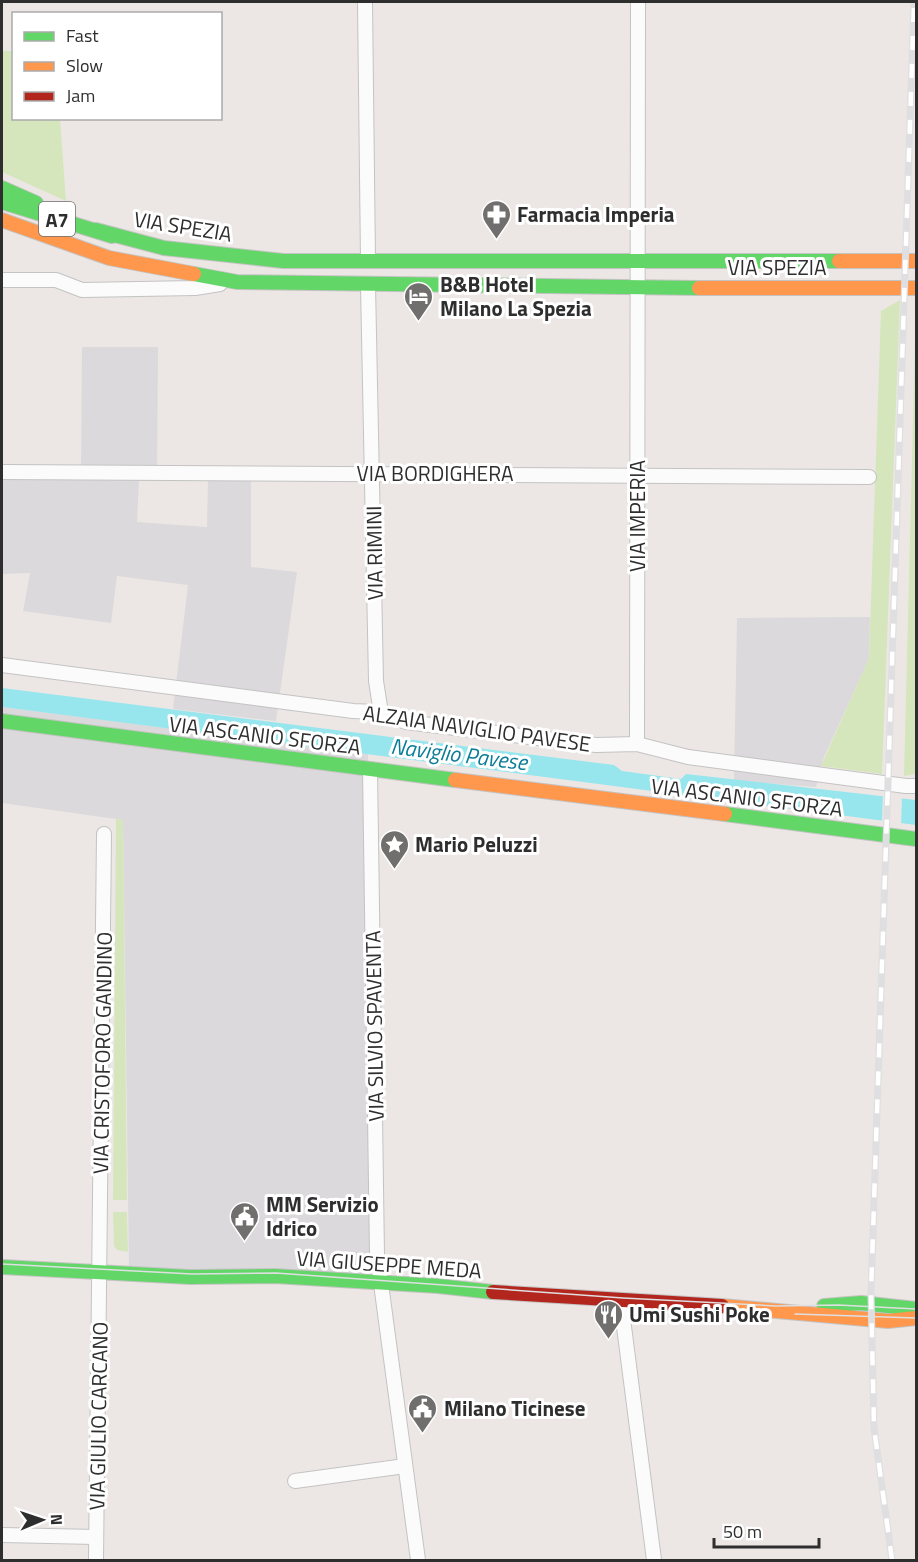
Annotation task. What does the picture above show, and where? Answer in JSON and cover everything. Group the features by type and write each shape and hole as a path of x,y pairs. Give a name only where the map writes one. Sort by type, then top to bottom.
{"main road":[{"name":"VIA SPEZIA","path":"2,188 112,236 198,251 283,261 916,261"},
{"name":"A7","path":"2,202 112,236"},
{"name":"VIA SPEZIA","path":"2,220 109,258 237,282 638,288 916,288"},
{"name":"VIA ASCANIO SFORZA","path":"2,721 916,840"},
{"name":"VIA GIUSEPPE MEDA","path":"2,1267 190,1277 275,1276 623,1301 774,1309 888,1321 916,1318"},
{"name":"VIA GIUSEPPE MEDA","path":"774,1309 861,1303 916,1309"}],"street":[{"path":"365,2 368,261 378,266 381,274 377,282 368,285"},
{"path":"638,288 639,2"},
{"path":"109,258 119,267 122,290"},
{"name":"VIA SPEZIA","path":"2,280 57,280 82,290 195,288 237,282"},
{"name":"VIA RIMINI","path":"368,285 376,681 381,713"},
{"name":"VIA IMPERIA","path":"637,744 638,288"},
{"name":"VIA BORDIGHERA","path":"2,472 638,473 869,477"},
{"name":"ALZAIA NAVIGLIO PAVESE","path":"2,665 381,713 406,722 579,743 637,744 688,757 916,786"},
{"name":"VIA SILVIO SPAVENTA","path":"370,769 380,1282 418,1560"},
{"name":"VIA CRISTOFORO GANDINO","path":"100,1272 104,834"},
{"name":"VIA GIULIO CARCANO","path":"96,1560 100,1272"},
{"path":"623,1301 622,1319 654,1560"},
{"path":"295,1481 405,1466"},
{"path":"2,1535 96,1537"}],"shaded area":[{"path":"82,347 158,347 157,481 139,481 137,522 207,527 208,480 251,480 251,567 297,572 276,721 173,709 188,585 117,576 111,623 23,611 30,573 2,574 2,476 81,477"},
{"path":"870,617 869,659 824,757 816,787 734,781 737,618"},
{"path":"2,707 368,754 377,1281 129,1268 123,820 2,803"}],"green space":[{"path":"2,51 12,51 12,120 60,120 66,201 2,172"},
{"path":"916,299 916,774 904,776"},
{"path":"900,300 882,774 821,766 869,658 881,311"},
{"path":"116,819 123,820 127,1200 113,1200"},
{"path":"113,1212 127,1212 128,1252 117,1250 114,1246"}],"water":[{"name":"Naviglio Pavese","path":"2,688 614,765 622,771 681,779 686,774 916,800 916,825 2,707"}],"pier":[{"path":"883,793 902,795 901,826 882,823"}],"tram line":[{"path":"2,1264 192,1274 276,1273 623,1298 776,1306 838,1305 916,1309"},
{"path":"795,1314 916,1318"}],"railway":[{"path":"892,1560 874,1428 871,1293 914,2"}],"traffic: fast":[{"path":"2,188 36,203"},
{"path":"2,202 112,236"},
{"path":"96,230 164,248 283,261 839,261"},
{"path":"194,274 237,282 699,288"},
{"path":"2,721 455,780"},
{"path":"725,814 916,839"},
{"path":"2,1267 190,1277 275,1276 438,1286 493,1292"},
{"path":"824,1306 861,1303 916,1309"}],"traffic: slow":[{"path":"2,220 109,258 194,274"},
{"path":"839,261 916,261"},
{"path":"699,288 916,288"},
{"path":"455,780 725,814"},
{"path":"722,1306 888,1321 916,1318"}],"traffic: jam":[{"path":"493,1292 722,1306"}],"place":[{"name":"Farmacia Imperia","path":"496,240"},
{"name":"B&B Hotel Milano La Spezia","path":"419,322"},
{"name":"Mario Peluzzi","path":"394,870"},
{"name":"MM Servizio Idrico","path":"245,1242"},
{"name":"Umi Sushi Poke","path":"608,1340"},
{"name":"Milano Ticinese","path":"423,1434"}]}
